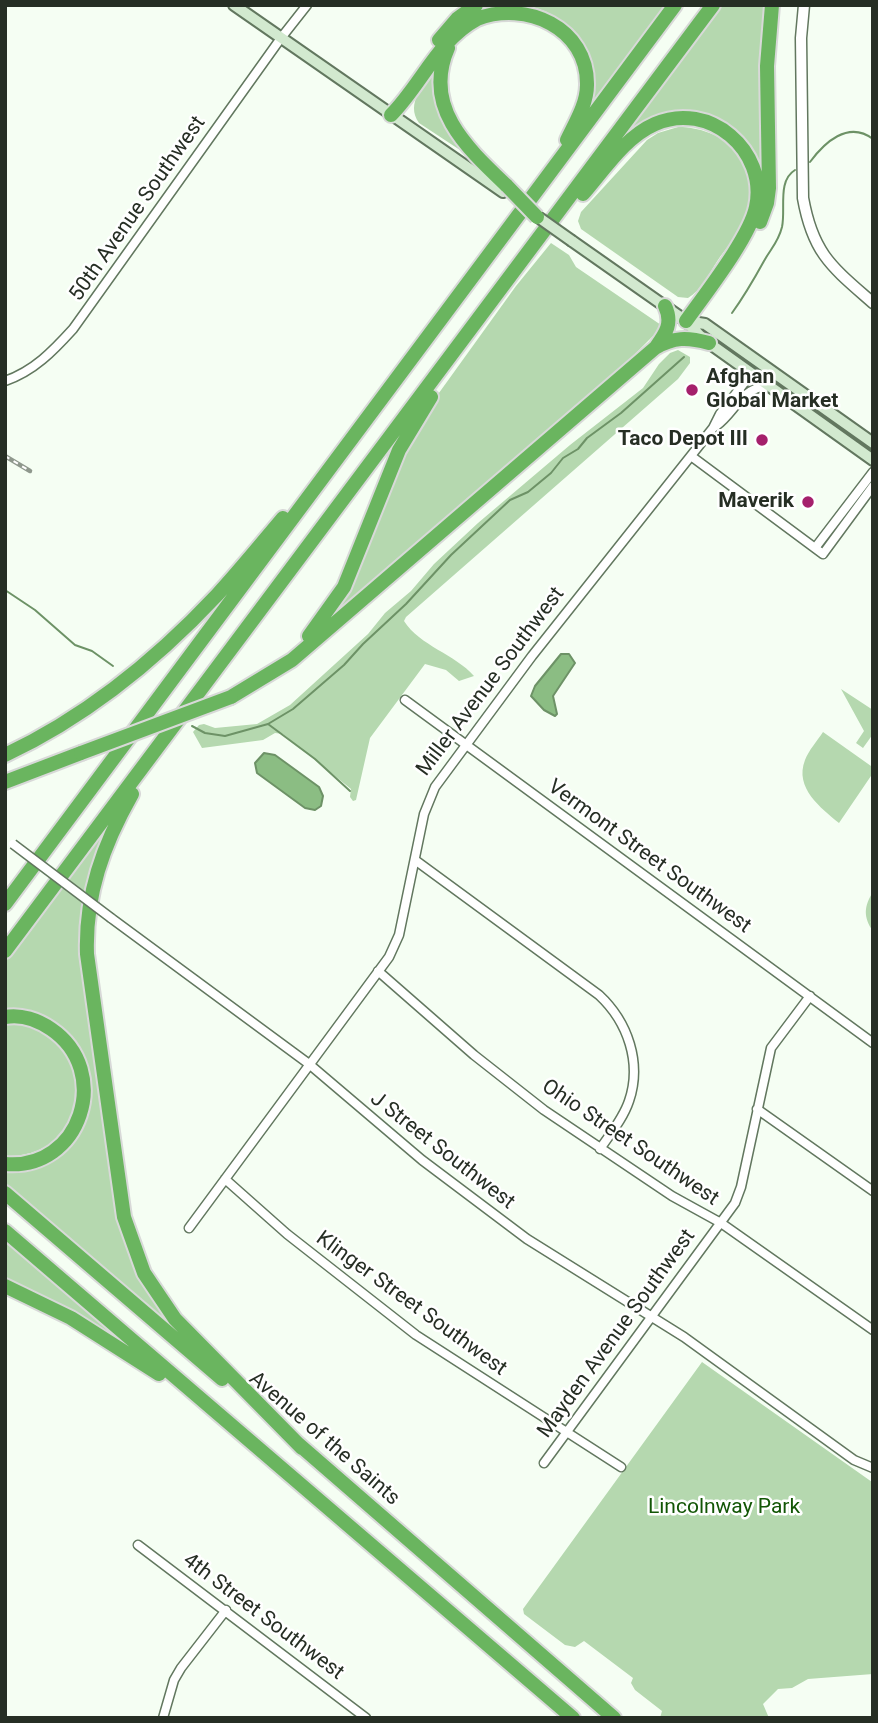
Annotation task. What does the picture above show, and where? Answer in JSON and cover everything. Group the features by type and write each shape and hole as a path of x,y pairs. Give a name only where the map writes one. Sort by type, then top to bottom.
{"highway":[{"path":"391,115 433,47 457,19 476,5"},
{"path":"5,904 674,5"},
{"path":"5,951 713,5"},
{"path":"686,321 748,243 767,203 767,66 772,5"},
{"path":"391,115 449,42 475,20 499,10 524,10 545,16 559,25 578,47 586,66 588,86 583,106 553,169"},
{"path":"464,28 447,50 441,70 440,92 443,105 456,131 505,189 537,217"},
{"path":"506,282 639,133 656,123 673,119 703,120 724,130 744,149 755,175 758,191 756,208 749,226 686,321"},
{"path":"655,348 669,325 670,316 665,306"},
{"path":"279,668 323,619 344,587 399,450 478,321"},
{"path":"5,782 201,710 231,697 292,660 655,348 668,340 684,337 709,343"},
{"path":"5,755 78,715 145,664 218,594 343,452"},
{"path":"207,684 131,795 108,838 93,887 87,954 124,1217 141,1265 152,1287 175,1319 302,1448"},
{"path":"5,1017 28,1018 41,1023 67,1042 81,1067 84,1096 76,1125 68,1138 56,1149 24,1163 5,1164"},
{"name":"Avenue of the Saints","path":"5,1193 614,1718"},
{"path":"5,1231 573,1718"},
{"path":"5,1286 39,1301 103,1337 226,1422"}],"main road":[{"path":"234,5 391,115 505,189"},
{"path":"537,217 686,321 696,334 873,460"},
{"path":"686,321 705,324 873,443"},
{"path":"751,374 762,371 785,381"}],"street":[{"name":"50th Avenue Southwest","path":"5,382 18,377 46,358 73,330 307,5"},
{"path":"804,5 801,38 803,198 806,215 811,233 832,267 873,303"},
{"name":"Miller Avenue Southwest","path":"189,1228 395,946 428,800 531,656 713,428 720,414 751,374"},
{"name":"Miller Avenue Southwest","path":"713,428 725,419 746,393 768,385"},
{"path":"691,456 823,554 873,486"},
{"path":"815,548 873,472"},
{"name":"Vermont Street Southwest","path":"405,700 873,1043"},
{"name":"J Street Southwest","path":"9,841 309,1064 422,1160 473,1199 538,1246 708,1354 854,1460 873,1468"},
{"path":"415,860 599,995 611,1007 629,1040 633,1080 629,1100 621,1117 600,1149"},
{"name":"Ohio Street Southwest","path":"378,971 474,1055 544,1110 673,1196 720,1223 873,1330"},
{"name":"Mayden Avenue Southwest","path":"544,1463 735,1203 741,1187 771,1048 810,996"},
{"path":"757,1109 873,1191"},
{"name":"Klinger Street Southwest","path":"225,1179 287,1234 416,1335 621,1466"},
{"name":"4th Street Southwest","path":"138,1545 366,1718"},
{"path":"163,1718 174,1680 226,1610"}],"green space":[{"path":"520,5 666,5 590,109 594,76 586,49 579,38 570,27 547,12"},
{"path":"722,5 767,5 763,191 757,161 749,144 729,126 717,120 689,113 661,114 649,118 622,138"},
{"path":"436,68 436,92 440,112 465,150 463,152 419,123 415,116 418,94"},
{"path":"678,127 708,132 733,148 748,172 751,187 750,203 742,226 701,286 688,298 678,297 581,229 578,221 581,212 647,140 658,133"},
{"path":"551,243 569,255 576,267 661,325 661,328 605,384 331,619 352,581 396,468 431,404 516,286"},
{"path":"678,350 690,357 690,363 678,379 406,617 404,621 419,637 474,676 459,681 446,670 425,664 370,738 356,800 353,801 350,797 351,789 283,734 275,733 263,740 202,748 193,732 199,725 215,728 257,724 290,705 368,634 385,613 411,591 434,564 478,523 570,445 643,388 659,364 670,353"},
{"path":"841,689 873,710 873,734 863,748 856,743 864,731"},
{"path":"823,732 871,766 873,773 839,823 811,796 803,780 805,760"},
{"path":"100,836 103,838 87,888 123,1227 185,1339 5,1184 5,1168 46,1159 89,1094 89,1077 84,1059 72,1040 5,1012 5,962"},
{"path":"873,892 873,931 866,911"},
{"path":"5,1022 36,1028 59,1044 72,1066 77,1091 72,1115 59,1137 36,1151 5,1156"},
{"path":"5,1241 124,1341 5,1281"},
{"name":"Lincolnway Park","path":"702,1362 872,1482 873,1674 808,1679 792,1688 778,1689 763,1704 769,1718 660,1718 662,1711 635,1690 631,1683 633,1678 584,1641 575,1647 565,1645 524,1614 523,1609"}],"shaded area":[{"path":"561,654 569,654 575,663 553,696 557,714 555,716 544,710 531,696 535,686"},
{"path":"264,753 275,755 319,787 323,796 321,806 315,810 305,808 257,773 255,763"}],"waterway":[{"path":"810,162 837,136 855,132 873,139"},
{"path":"732,313 778,237 783,220 784,188 789,175 795,170"},
{"path":"192,726 205,733 225,736 268,724 293,709 344,665 451,555 510,500 528,492 551,473 563,458 578,449 587,438 621,413 684,357"},
{"path":"5,590 35,610 75,645 92,651 113,666"},
{"path":"268,724 315,759 350,791"}],"railway":[{"path":"5,456 30,471"}],"place":[{"name":"Afghan Global Market","path":"692,390"},
{"name":"Taco Depot III","path":"762,440"},
{"name":"Maverik","path":"808,502"}]}
